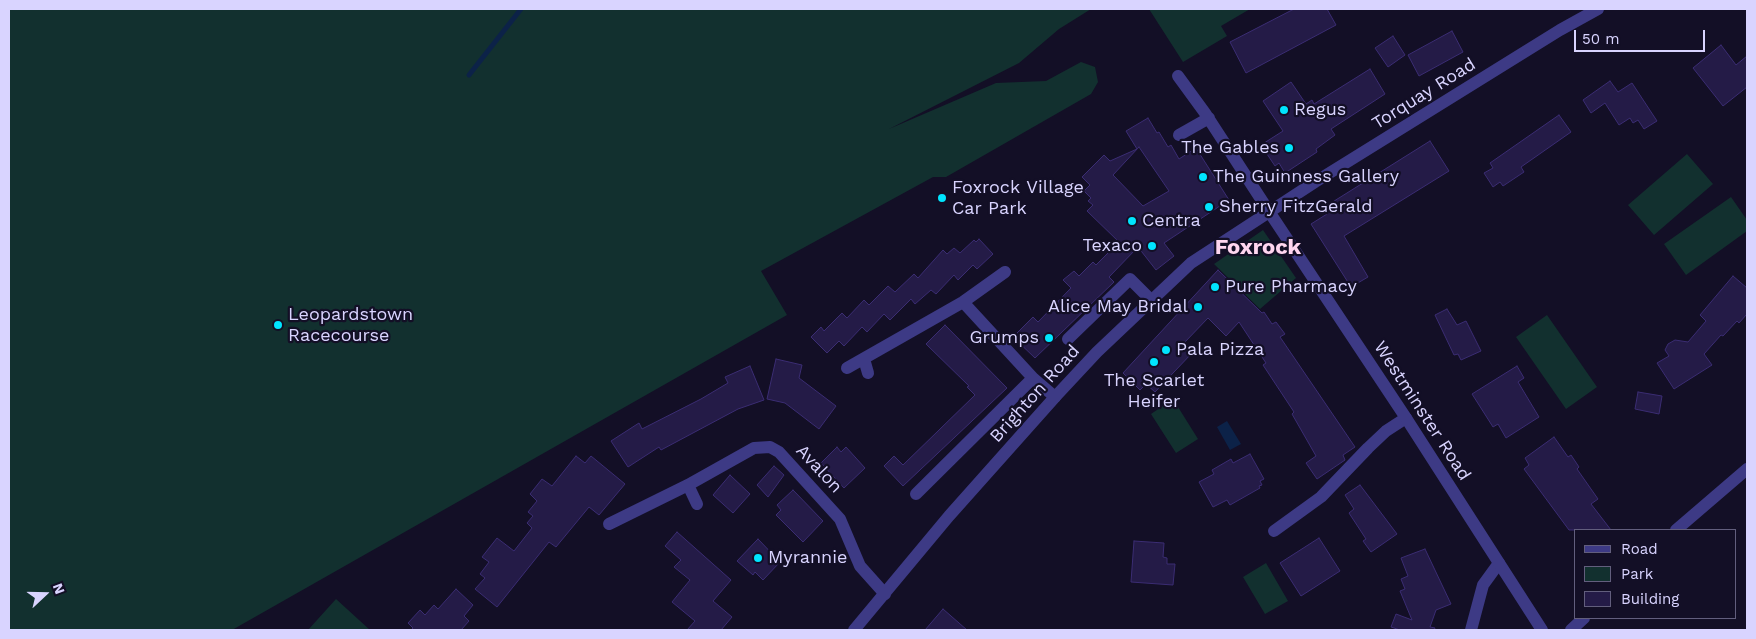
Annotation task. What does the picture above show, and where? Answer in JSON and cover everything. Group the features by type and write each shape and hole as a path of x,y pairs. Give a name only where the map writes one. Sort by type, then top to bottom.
{"street":[{"name":"Torquay Road","path":"1270,213 1323,177 1560,30 1598,9"},
{"name":"Westminster Road","path":"1178,76 1209,118 1406,418 1542,630"},
{"path":"1180,135 1209,118"},
{"name":"Brighton Road","path":"854,630 949,516 1055,397 1151,300 1191,263 1270,213"},
{"path":"847,368 963,302 1005,272"},
{"path":"1068,340 1130,279 1151,300"},
{"path":"963,302 1033,378 1055,397"},
{"path":"864,359 868,373"},
{"path":"916,494 1033,378"},
{"path":"1274,531 1321,497 1386,431 1406,418"},
{"name":"Avalon","path":"608,524 688,485 754,448 763,446 779,452 840,519 860,566 885,594"},
{"path":"1677,529 1747,469"},
{"path":"688,485 697,504"},
{"path":"1471,630 1483,585 1499,564"},
{"path":"1571,630 1583,619"}],"green space":[{"name":"Leopardstown Racecourse","path":"9,9 1091,9 1059,29 1019,63 889,129 996,83 1046,81 1081,62 1095,67 1098,82 1091,94 946,177 933,177 761,271 787,315 232,630 9,630"},
{"path":"1149,9 1250,9 1221,26 1227,36 1183,62"},
{"path":"1687,154 1713,184 1654,235 1628,205"},
{"path":"1731,197 1747,220 1747,231 1686,275 1664,244"},
{"path":"1263,230 1296,278 1260,309 1214,264"},
{"path":"1547,315 1597,387 1566,409 1516,337"},
{"path":"1173,399 1198,439 1176,453 1151,414"},
{"path":"1266,563 1288,601 1265,614 1243,577"},
{"path":"336,599 370,630 308,630"}],"water":[{"path":"1227,421 1241,444 1230,450 1217,427"}],"building":[{"path":"1294,9 1327,9 1336,25 1246,73 1230,42"},
{"path":"1452,31 1463,52 1419,76 1408,55"},
{"path":"1393,36 1405,55 1388,67 1375,48"},
{"path":"1721,45 1736,65 1747,56 1747,87 1723,106 1693,68"},
{"path":"1370,69 1385,94 1331,129 1335,135 1316,149 1317,152 1285,173 1279,163 1275,166 1261,145 1283,131 1263,101 1291,82 1306,104 1312,100 1314,104"},
{"path":"1610,81 1618,92 1632,83 1657,121 1644,129 1638,120 1633,123 1630,118 1619,125 1605,103 1591,113 1583,100"},
{"path":"1559,115 1571,132 1521,167 1524,172 1503,186 1500,182 1493,187 1484,173 1493,168 1490,163"},
{"path":"1148,118 1168,147 1171,145 1179,159 1196,148 1229,200 1164,243 1174,256 1156,270 1138,247 1109,277 1114,282 1035,358 1013,337 1033,317 1038,322 1071,288 1063,280 1074,271 1079,276 1093,262 1096,265 1119,242 1087,211 1093,205 1088,201 1091,198 1084,191 1090,185 1082,177 1104,155 1110,161 1137,149 1126,131","holes":["1139,147 1169,191 1143,206 1113,175"]},
{"path":"1430,141 1449,171 1344,236 1368,277 1351,287 1311,224 1327,214 1323,208"},
{"path":"979,239 993,254 977,269 973,265 958,280 954,275 936,294 931,290 915,304 911,299 890,320 884,314 867,332 862,327 844,346 839,341 827,353 811,337 821,327 824,331 842,313 847,318 864,300 869,305 888,286 895,292 914,274 918,278 943,250 947,254 954,248 960,253 974,240 976,242"},
{"path":"1218,270 1262,313 1264,312 1272,324 1276,322 1285,334 1280,337 1355,447 1343,455 1345,460 1317,479 1306,463 1316,456 1292,414 1294,412 1263,365 1266,363 1239,322 1226,336 1208,318 1184,343 1193,352 1155,392 1146,384 1140,390 1123,373"},
{"path":"1733,276 1747,288 1747,314 1739,323 1737,321 1723,336 1721,335 1704,354 1712,365 1674,389 1657,363 1669,356 1665,350 1668,344 1675,340 1688,342 1706,321 1700,315"},
{"path":"1447,309 1457,325 1466,321 1481,351 1461,360 1458,354 1454,355 1435,315"},
{"path":"945,325 1007,388 903,486 884,466 894,456 903,465 975,395 967,387 969,386 926,344"},
{"path":"776,359 802,365 799,378 836,406 819,429 785,403 767,399"},
{"path":"750,366 764,400 738,409 661,450 659,447 628,467 611,441 639,423 642,429 701,399 728,383 725,377"},
{"path":"1517,366 1524,378 1518,382 1539,417 1506,438 1498,424 1493,427 1472,394"},
{"path":"1638,392 1662,396 1659,414 1635,409"},
{"path":"1554,437 1568,457 1571,455 1579,467 1577,469 1598,499 1591,504 1610,529 1569,530 1524,469 1529,465 1525,458"},
{"path":"837,447 841,452 846,447 865,468 844,488 821,463"},
{"path":"1250,454 1264,479 1260,481 1262,485 1259,486 1260,488 1230,505 1227,500 1213,507 1199,482 1214,474 1212,470 1231,459 1233,463"},
{"path":"576,456 585,463 591,456 625,484 599,515 589,507 556,547 549,542 497,607 475,589 485,578 480,574 489,562 482,557 497,538 514,551 532,528 527,523 533,516 528,512 537,501 530,494 542,479 552,486"},
{"path":"774,466 784,475 768,497 757,485"},
{"path":"730,475 750,494 733,513 713,495"},
{"path":"1360,485 1397,534 1371,552 1363,541 1366,539 1349,513 1354,509 1345,495"},
{"path":"793,490 823,521 803,542 776,515 781,510 777,505"},
{"path":"677,532 731,580 713,601 732,617 721,630 687,630 695,621 672,602 690,580 674,567 681,560 665,546"},
{"path":"1319,538 1340,571 1301,596 1280,563"},
{"name":"Myrannie","path":"758,539 780,562 763,580 755,572 753,575 737,561"},
{"path":"1134,541 1164,543 1163,557 1167,558 1167,564 1175,564 1173,585 1131,582"},
{"path":"1425,549 1451,604 1436,610 1430,627 1435,628 1434,630 1400,630 1391,627 1396,614 1412,620 1400,591 1405,589 1401,579 1408,576 1401,558"},
{"path":"456,589 473,605 464,616 469,621 461,630 411,630 413,628 408,623 420,610 425,615 434,605 438,609"},
{"path":"943,609 967,630 925,630"}],"waterway":[{"path":"469,75 521,9"}],"place":[{"name":"Regus","path":"1284,110"},
{"name":"The Gables","path":"1289,148"},
{"name":"The Guinness Gallery","path":"1203,177"},
{"name":"Foxrock Village Car Park","path":"942,198"},
{"name":"Sherry FitzGerald","path":"1209,207"},
{"name":"Centra","path":"1132,221"},
{"name":"Texaco","path":"1152,246"},
{"name":"Pure Pharmacy","path":"1215,287"},
{"name":"Alice May Bridal","path":"1198,307"},
{"name":"Leopardstown Racecourse","path":"278,325"},
{"name":"Grumps","path":"1049,338"},
{"name":"Pala Pizza","path":"1166,350"},
{"name":"The Scarlet Heifer","path":"1154,362"},
{"name":"Myrannie","path":"758,558"}],"district":[{"name":"Foxrock","path":"1258,248"}]}
